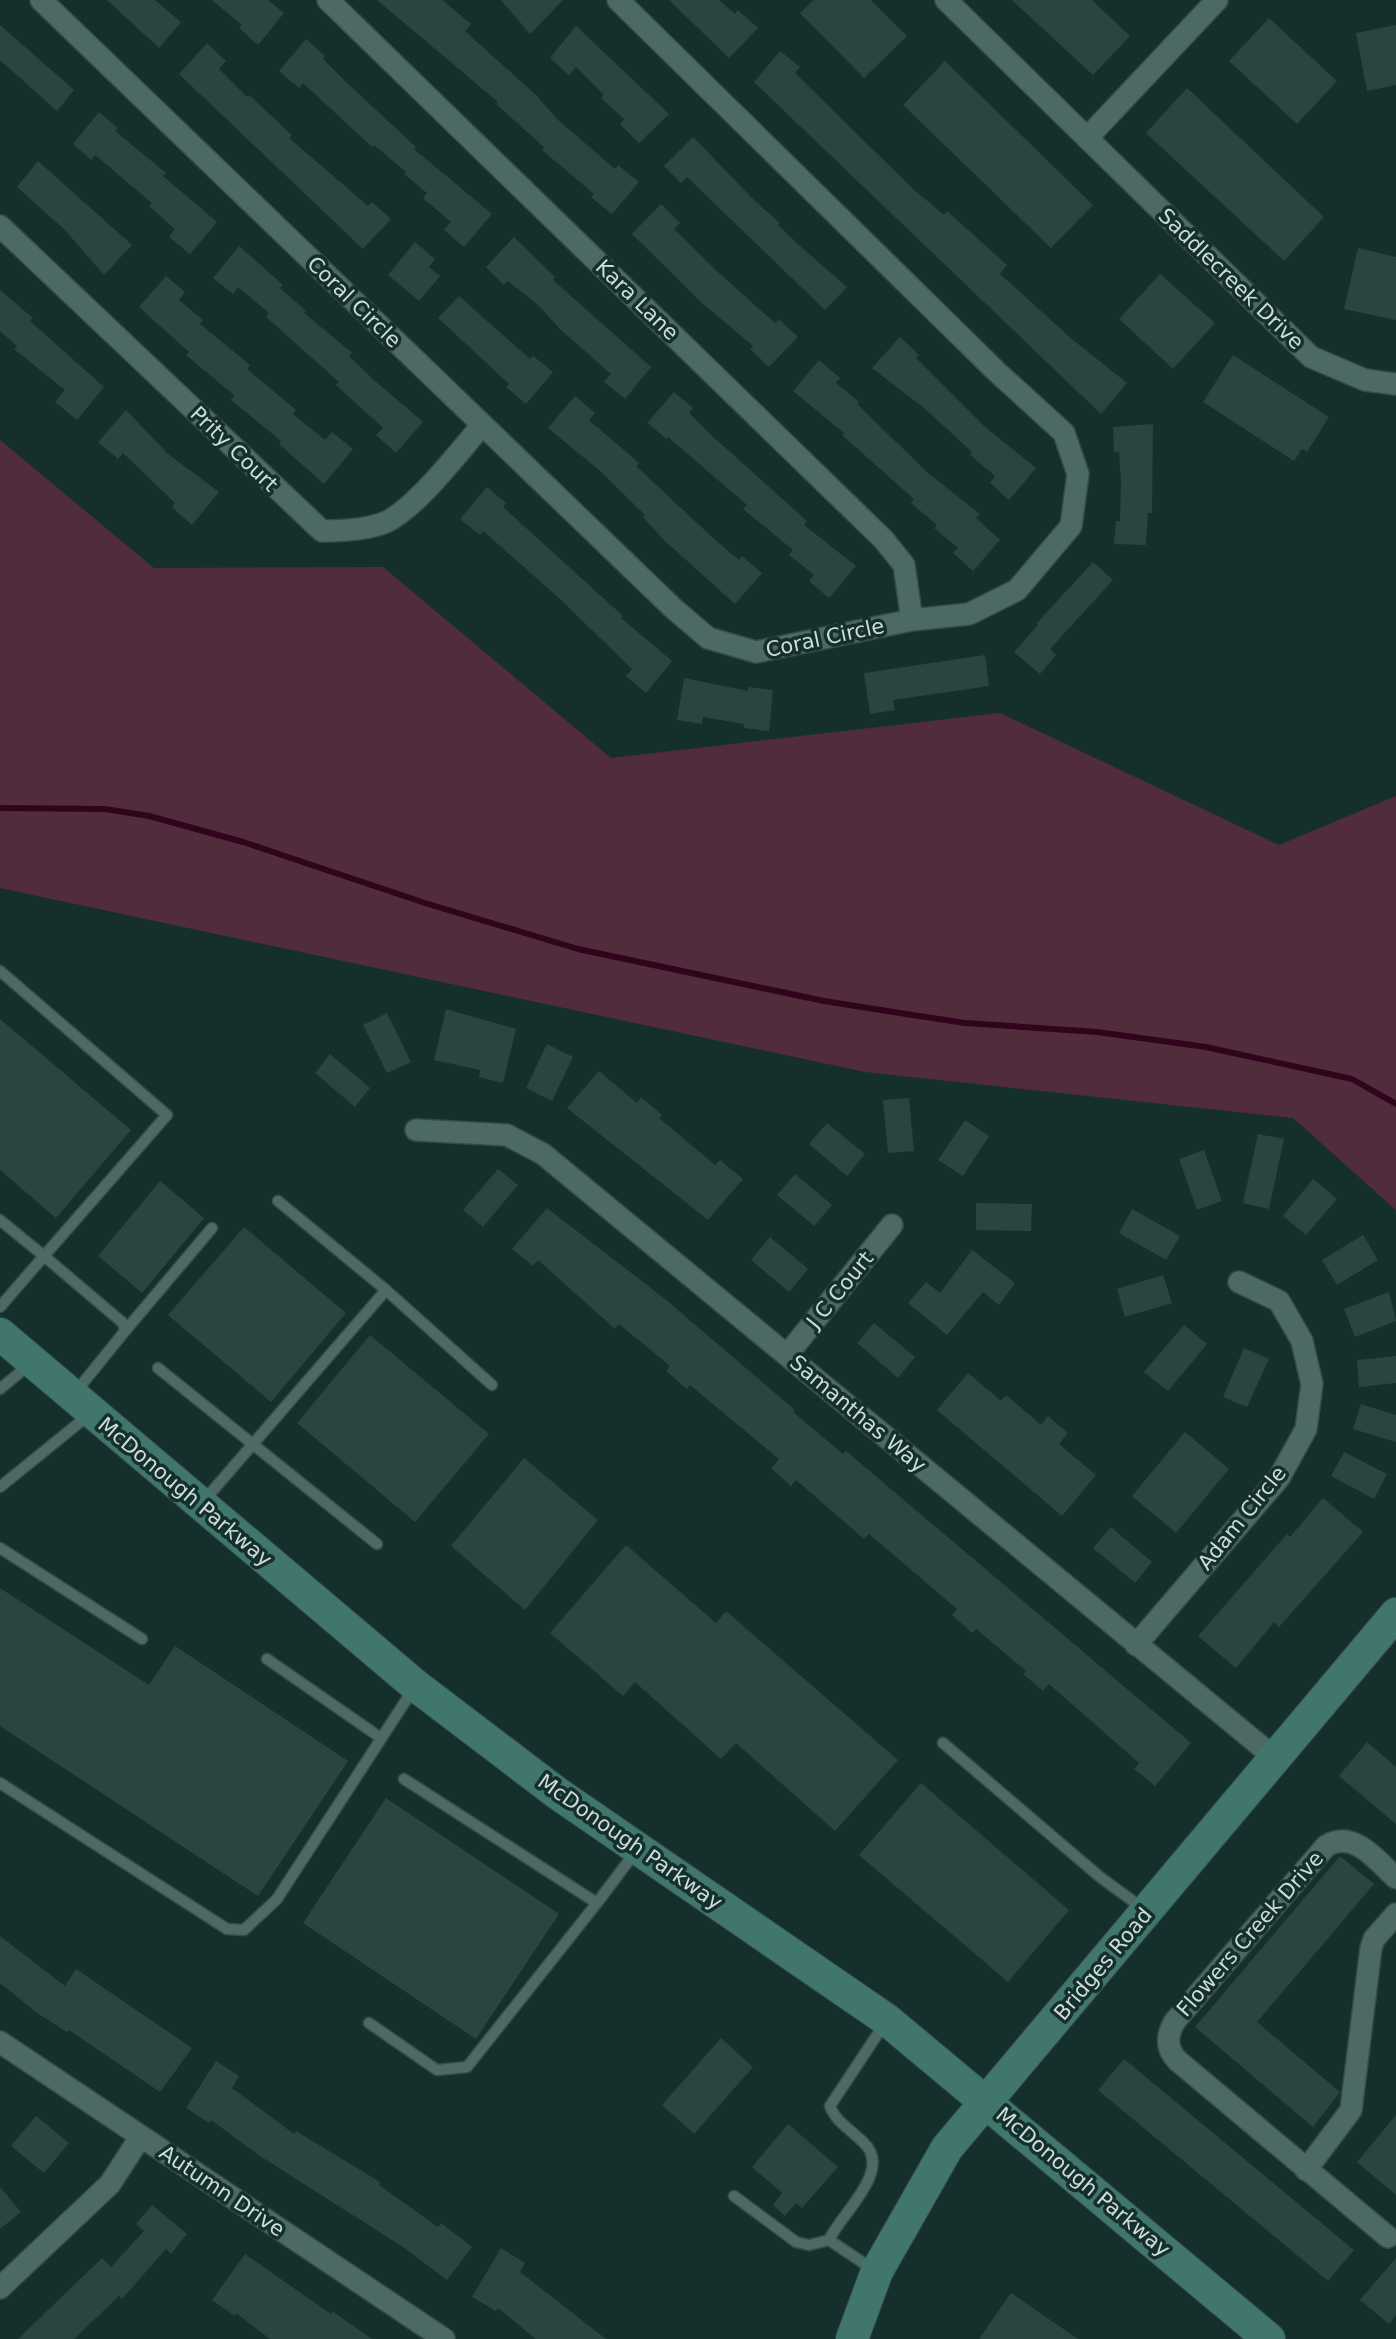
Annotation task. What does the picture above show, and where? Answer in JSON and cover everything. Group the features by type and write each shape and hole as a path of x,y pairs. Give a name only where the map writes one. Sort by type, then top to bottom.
{"street":[{"name":"Coral Circle","path":"41,0 673,608 708,638 756,652 912,620 969,614 1017,590 1071,526 1078,474 1064,433 997,372 618,0"},
{"name":"Kara Lane","path":"328,0 884,540 904,565 912,620"},
{"name":"Saddlecreek Drive","path":"946,0 1311,357 1364,380 1396,384"},
{"path":"1088,137 1217,0"},
{"name":"Prity Court","path":"0,226 321,531 344,531 387,522 430,485 482,425"},
{"name":"Samanthas Way","path":"416,1130 507,1135 543,1154 1275,1758"},
{"name":"J C Court","path":"787,1355 892,1225"},
{"name":"Adam Circle","path":"1136,1645 1279,1478 1306,1429 1312,1384 1303,1341 1279,1301 1239,1282"},
{"name":"McDonough Parkway","path":"0,1334 415,1685 557,1793 887,2020 1269,2339"},
{"name":"Bridges Road","path":"852,2339 877,2272 947,2148 1396,1614"},
{"name":"Flowers Creek Drive","path":"1388,2236 1173,2056 1168,2047 1175,2021 1326,1846 1342,1841 1357,1844 1396,1878"},
{"path":"1306,2170 1351,2110 1371,1948 1374,1939 1396,1914"},
{"name":"Autumn Drive","path":"0,2042 444,2339"},
{"path":"0,2288 110,2184 141,2136"}],"lane":[{"path":"0,971 167,1115 0,1307"},
{"path":"278,1201 386,1290 492,1385"},
{"path":"0,1220 115,1315 123,1323 125,1331"},
{"path":"0,1487 82,1404 125,1331 212,1228"},
{"path":"200,1505 386,1290"},
{"path":"0,1389 33,1362"},
{"path":"158,1368 255,1443 377,1544"},
{"path":"0,1548 142,1639"},
{"path":"267,1659 381,1738"},
{"path":"0,1783 227,1929 244,1930 277,1899 415,1685"},
{"path":"943,1743 1100,1877 1147,1912"},
{"path":"404,1779 597,1903"},
{"path":"369,2023 438,2070 467,2067 638,1848"},
{"path":"829,2240 837,2222 869,2181 874,2168 873,2155 867,2145 832,2114 830,2106 887,2020"},
{"path":"734,2196 796,2242 809,2245 829,2240 877,2272"}],"shaded area":[{"path":"0,440 154,568 383,567 611,758 1000,713 1279,845 1396,796 1396,1210 1293,1118 865,1072 0,888"}],"building":[{"path":"107,0 155,0 181,22 159,48"},
{"path":"212,0 268,0 284,13 258,45 239,28 242,25"},
{"path":"377,0 442,0 471,24 465,31 537,96 557,119 615,169 618,165 639,182 612,214 591,197 594,194 542,150 544,147 496,104 498,102"},
{"path":"501,0 563,0 530,34"},
{"path":"669,0 719,0 735,14 738,10 758,28 729,58"},
{"path":"814,0 871,0 907,36 864,78 800,13"},
{"path":"1012,0 1092,0 1130,36 1093,75"},
{"path":"1269,18 1337,81 1297,124 1229,61"},
{"path":"0,25 74,90 57,111 0,60"},
{"path":"1396,25 1396,85 1367,91 1356,33"},
{"path":"576,26 669,114 639,143 620,124 624,119 601,98 604,95 576,67 569,75 550,58"},
{"path":"306,39 325,56 323,59 346,82 416,147 414,149 492,214 464,247 444,230 451,222 423,198 427,193 404,174 406,172 374,145 372,147 303,83 299,88 279,71"},
{"path":"207,43 226,61 219,69 292,135 289,138 368,206 372,202 391,219 363,249 179,74"},
{"path":"780,51 800,67 795,73 912,188 944,215 947,211 1007,265 1000,274 1073,340 1127,383 1101,414 754,82"},
{"path":"945,61 1093,205 1051,248 903,105"},
{"path":"1187,88 1324,217 1284,261 1146,133"},
{"path":"99,112 118,128 115,131 166,173 163,176 217,222 190,254 169,237 175,229 149,206 152,203 95,155 91,160 73,144"},
{"path":"693,137 780,223 778,225 847,287 825,310 687,177 681,183 664,166"},
{"path":"38,161 132,245 104,275 64,229 17,187"},
{"path":"661,204 680,223 674,229 719,273 775,323 779,319 798,337 769,367 750,349 753,346 703,304 632,234"},
{"path":"514,237 555,277 553,280 651,367 625,399 604,382 611,374 561,330 539,306 508,281 504,285 486,267"},
{"path":"415,242 435,259 429,267 440,276 419,301 388,275"},
{"path":"239,246 283,285 280,288 306,311 304,313 352,353 349,356 374,380 423,422 396,453 376,435 383,428 336,385 339,382 266,317 269,313 238,287 233,294 213,278"},
{"path":"1358,248 1396,257 1396,320 1344,309"},
{"path":"1160,274 1215,323 1173,369 1119,319"},
{"path":"166,276 185,292 179,300 203,320 200,324 250,365 247,369 296,410 293,414 325,440 332,432 353,449 324,484 279,444 281,441 231,400 235,396 186,355 189,352 139,307"},
{"path":"0,290 33,318 30,321 104,387 77,420 55,402 65,390 14,349 17,346 0,331"},
{"path":"459,296 530,359 533,356 553,372 526,404 506,387 509,384 438,318"},
{"path":"900,337 919,355 916,358 983,425 1036,468 1009,500 990,483 995,476 970,455 972,452 924,408 872,368"},
{"path":"1233,355 1329,417 1307,452 1302,449 1294,461 1203,402"},
{"path":"819,360 840,378 836,383 859,402 857,404 928,473 980,514 976,518 1000,540 973,571 953,553 958,548 934,528 937,525 911,503 914,499 842,435 844,433 793,391"},
{"path":"674,392 693,408 689,413 710,434 807,521 804,525 856,566 829,598 809,581 814,575 789,555 793,550 743,509 747,505 668,437 667,439 647,423"},
{"path":"575,396 595,413 589,420 639,463 636,466 713,538 739,560 742,556 762,573 735,604 665,541 643,517 645,515 599,470 548,428"},
{"path":"126,410 168,454 219,492 192,525 172,507 175,503 123,453 118,459 98,442"},
{"path":"1153,424 1152,513 1148,513 1146,545 1114,544 1116,521 1120,521 1121,481 1119,452 1114,452 1113,427"},
{"path":"487,487 506,503 503,507 623,616 621,618 672,661 646,693 626,676 632,669 560,599 483,531 480,535 460,519"},
{"path":"1093,562 1113,580 1050,649 1056,655 1040,674 1014,652"},
{"path":"985,655 989,686 893,700 895,710 870,714 864,673"},
{"path":"684,678 748,691 748,687 773,690 769,731 744,728 744,724 703,717 702,724 677,720"},
{"path":"446,1009 516,1029 503,1083 479,1077 480,1070 434,1060"},
{"path":"387,1013 411,1062 387,1073 363,1025"},
{"path":"0,1019 131,1130 56,1218 0,1170"},
{"path":"547,1044 573,1057 552,1101 526,1088"},
{"path":"330,1054 370,1088 355,1107 315,1073"},
{"path":"599,1071 637,1103 641,1097 662,1115 659,1118 715,1165 720,1160 743,1179 708,1220 567,1108"},
{"path":"909,1098 914,1151 888,1153 883,1100"},
{"path":"965,1120 989,1136 963,1176 938,1160"},
{"path":"827,1123 865,1154 847,1176 809,1144"},
{"path":"1258,1134 1284,1139 1269,1209 1243,1203"},
{"path":"1204,1150 1222,1201 1197,1210 1179,1159"},
{"path":"498,1169 518,1185 483,1227 463,1210"},
{"path":"795,1174 832,1205 814,1226 777,1195"},
{"path":"1313,1179 1337,1199 1306,1235 1283,1216"},
{"path":"160,1181 204,1218 142,1293 98,1256"},
{"path":"976,1203 1032,1204 1031,1231 976,1230"},
{"path":"547,1208 665,1299 795,1410 793,1412 843,1454 846,1451 1191,1743 1155,1786 1134,1769 1139,1763 1049,1684 1043,1691 1023,1674 1026,1671 976,1629 972,1633 952,1615 957,1609 869,1534 864,1539 796,1480 791,1486 771,1468 779,1459 690,1385 687,1389 666,1371 670,1366 619,1324 615,1329 538,1260 533,1266 512,1249"},
{"path":"1132,1209 1180,1236 1166,1260 1119,1233"},
{"path":"244,1227 346,1313 271,1402 168,1315"},
{"path":"1363,1235 1378,1260 1337,1285 1322,1260"},
{"path":"770,1237 808,1269 789,1292 751,1260"},
{"path":"972,1250 1015,1283 999,1305 983,1292 947,1335 908,1303 926,1282 940,1293"},
{"path":"1163,1275 1172,1303 1125,1317 1117,1289"},
{"path":"1389,1292 1396,1321 1355,1337 1344,1309"},
{"path":"874,1323 915,1357 898,1378 857,1343"},
{"path":"1184,1325 1207,1344 1168,1391 1144,1372"},
{"path":"370,1335 489,1434 415,1522 297,1423"},
{"path":"1244,1348 1269,1359 1247,1407 1223,1397"},
{"path":"1396,1356 1396,1383 1359,1387 1357,1360"},
{"path":"968,1373 1001,1401 1006,1395 1041,1425 1048,1416 1068,1433 1059,1444 1096,1475 1062,1516 937,1410"},
{"path":"1361,1404 1396,1415 1396,1442 1353,1429"},
{"path":"1185,1432 1229,1469 1176,1533 1132,1496"},
{"path":"1344,1452 1387,1474 1374,1499 1331,1476"},
{"path":"524,1458 598,1520 525,1610 451,1546"},
{"path":"1323,1498 1363,1532 1279,1627 1274,1622 1236,1668 1198,1636 1287,1534 1290,1537"},
{"path":"1111,1527 1152,1562 1135,1583 1093,1548"},
{"path":"626,1545 716,1623 726,1611 898,1760 835,1831 736,1743 721,1759 635,1682 623,1696 550,1633"},
{"path":"0,1588 149,1685 175,1646 348,1761 258,1896 0,1726"},
{"path":"1367,1742 1396,1767 1396,1824 1339,1776"},
{"path":"921,1783 1069,1910 1008,1982 859,1855"},
{"path":"386,1798 559,1914 476,2039 303,1923"},
{"path":"1340,1856 1374,1884 1257,2022 1340,2092 1313,2127 1195,2027"},
{"path":"0,1936 65,1986 76,1969 192,2048 160,2092 69,2030 67,2032 37,2013 0,1983"},
{"path":"721,2038 753,2067 694,2134 662,2105"},
{"path":"1124,2059 1354,2250 1328,2281 1098,2090"},
{"path":"216,2061 239,2076 232,2088 294,2134 296,2131 380,2182 379,2185 438,2227 441,2223 472,2247 447,2280 403,2247 260,2156 211,2120 209,2123 186,2108"},
{"path":"1396,2115 1396,2195 1357,2162"},
{"path":"36,2116 69,2143 44,2173 11,2146"},
{"path":"788,2124 838,2167 802,2208 796,2203 785,2216 773,2205 782,2193 752,2167"},
{"path":"0,2187 21,2212 0,2229"},
{"path":"152,2205 187,2234 171,2254 166,2249 122,2299 119,2296 74,2339 18,2339 102,2258 111,2267 144,2231 136,2224"},
{"path":"501,2248 525,2263 520,2272 606,2339 536,2339 498,2308 496,2311 472,2297"},
{"path":"245,2254 372,2339 270,2339 236,2313 235,2316 212,2300"},
{"path":"1396,2258 1396,2315 1389,2324 1360,2300"},
{"path":"1011,2293 1078,2339 979,2339"}],"waterway":[{"path":"0,808 105,809 149,816 243,842 425,903 578,949 824,1001 906,1014 965,1023 1097,1032 1206,1047 1352,1079 1396,1104"}]}
